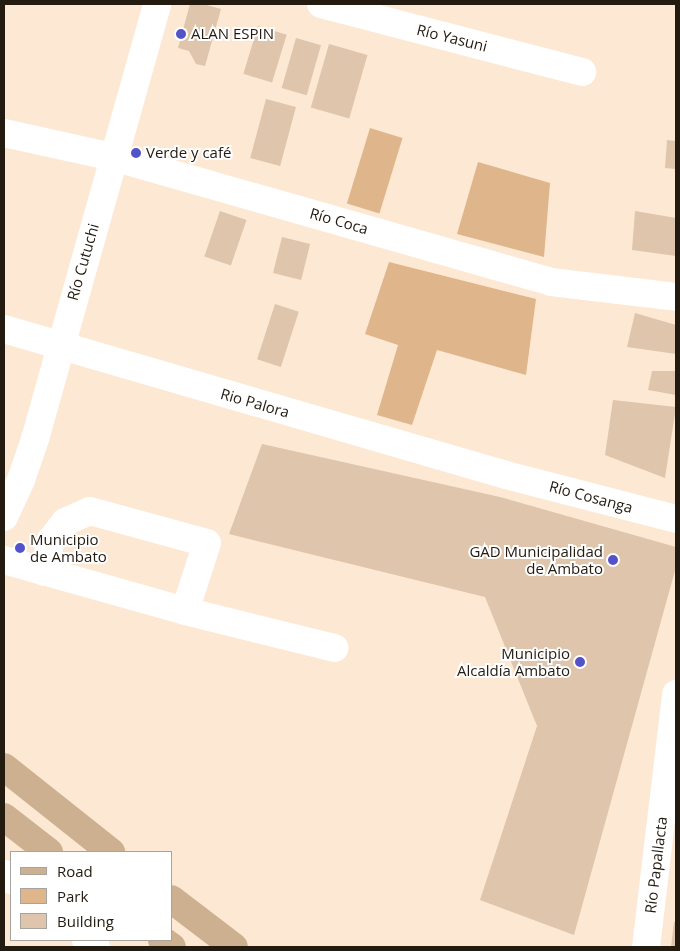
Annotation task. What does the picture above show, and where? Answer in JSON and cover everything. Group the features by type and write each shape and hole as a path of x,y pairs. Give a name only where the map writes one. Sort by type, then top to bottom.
{"main road":[{"path":"4,767 110,851"},
{"path":"4,817 49,851"},
{"path":"172,900 234,947"}],"street":[{"name":"Río Cutuchi","path":"5,510 21,480 35,439 157,4"},
{"name":"Río Yasuni","path":"321,4 582,72"},
{"name":"Río Coca","path":"4,133 113,157 551,282 676,297"},
{"name":"Rio Palora","path":"4,330 506,475"},
{"name":"Río Cosanga","path":"506,475 676,519"},
{"path":"44,572 50,540 65,522 90,510 207,543 185,611"},
{"path":"4,560 185,611 335,648"},
{"name":"Río Papallacta","path":"646,947 672,773 676,694"}],"green space":[{"path":"370,128 403,138 379,213 347,204"},
{"path":"478,162 550,183 544,257 457,234"},
{"path":"389,262 536,299 526,375 437,350 412,425 377,415 398,345 365,334"}],"building":[{"path":"190,4 203,4 221,9 205,66 196,64 189,51 178,48"},
{"path":"258,26 287,35 272,83 243,74"},
{"path":"296,38 321,45 307,95 282,88"},
{"path":"329,44 367,55 349,118 311,107"},
{"path":"266,99 296,107 280,166 250,158"},
{"path":"667,140 676,141 676,169 665,168"},
{"path":"220,211 246,220 231,266 204,256"},
{"path":"635,211 676,218 676,256 632,250"},
{"path":"282,237 310,244 301,280 273,273"},
{"path":"275,304 299,312 281,367 257,359"},
{"path":"635,313 676,325 676,354 627,347"},
{"path":"652,371 676,371 676,395 648,390"},
{"path":"613,400 676,407 665,478 605,455"},
{"name":"Municipio Alcaldía Ambato","path":"262,444 500,497 676,547 676,567 574,935 480,900 537,726 485,597 229,534"},
{"path":"674,922 676,922 676,947 671,947"}],"place":[{"name":"ALAN ESPIN","path":"181,34"},
{"name":"Verde y café","path":"136,153"},
{"name":"Municipio de Ambato","path":"20,548"},
{"name":"GAD Municipalidad de Ambato","path":"613,560"},
{"name":"Municipio Alcaldía Ambato","path":"580,662"}]}
